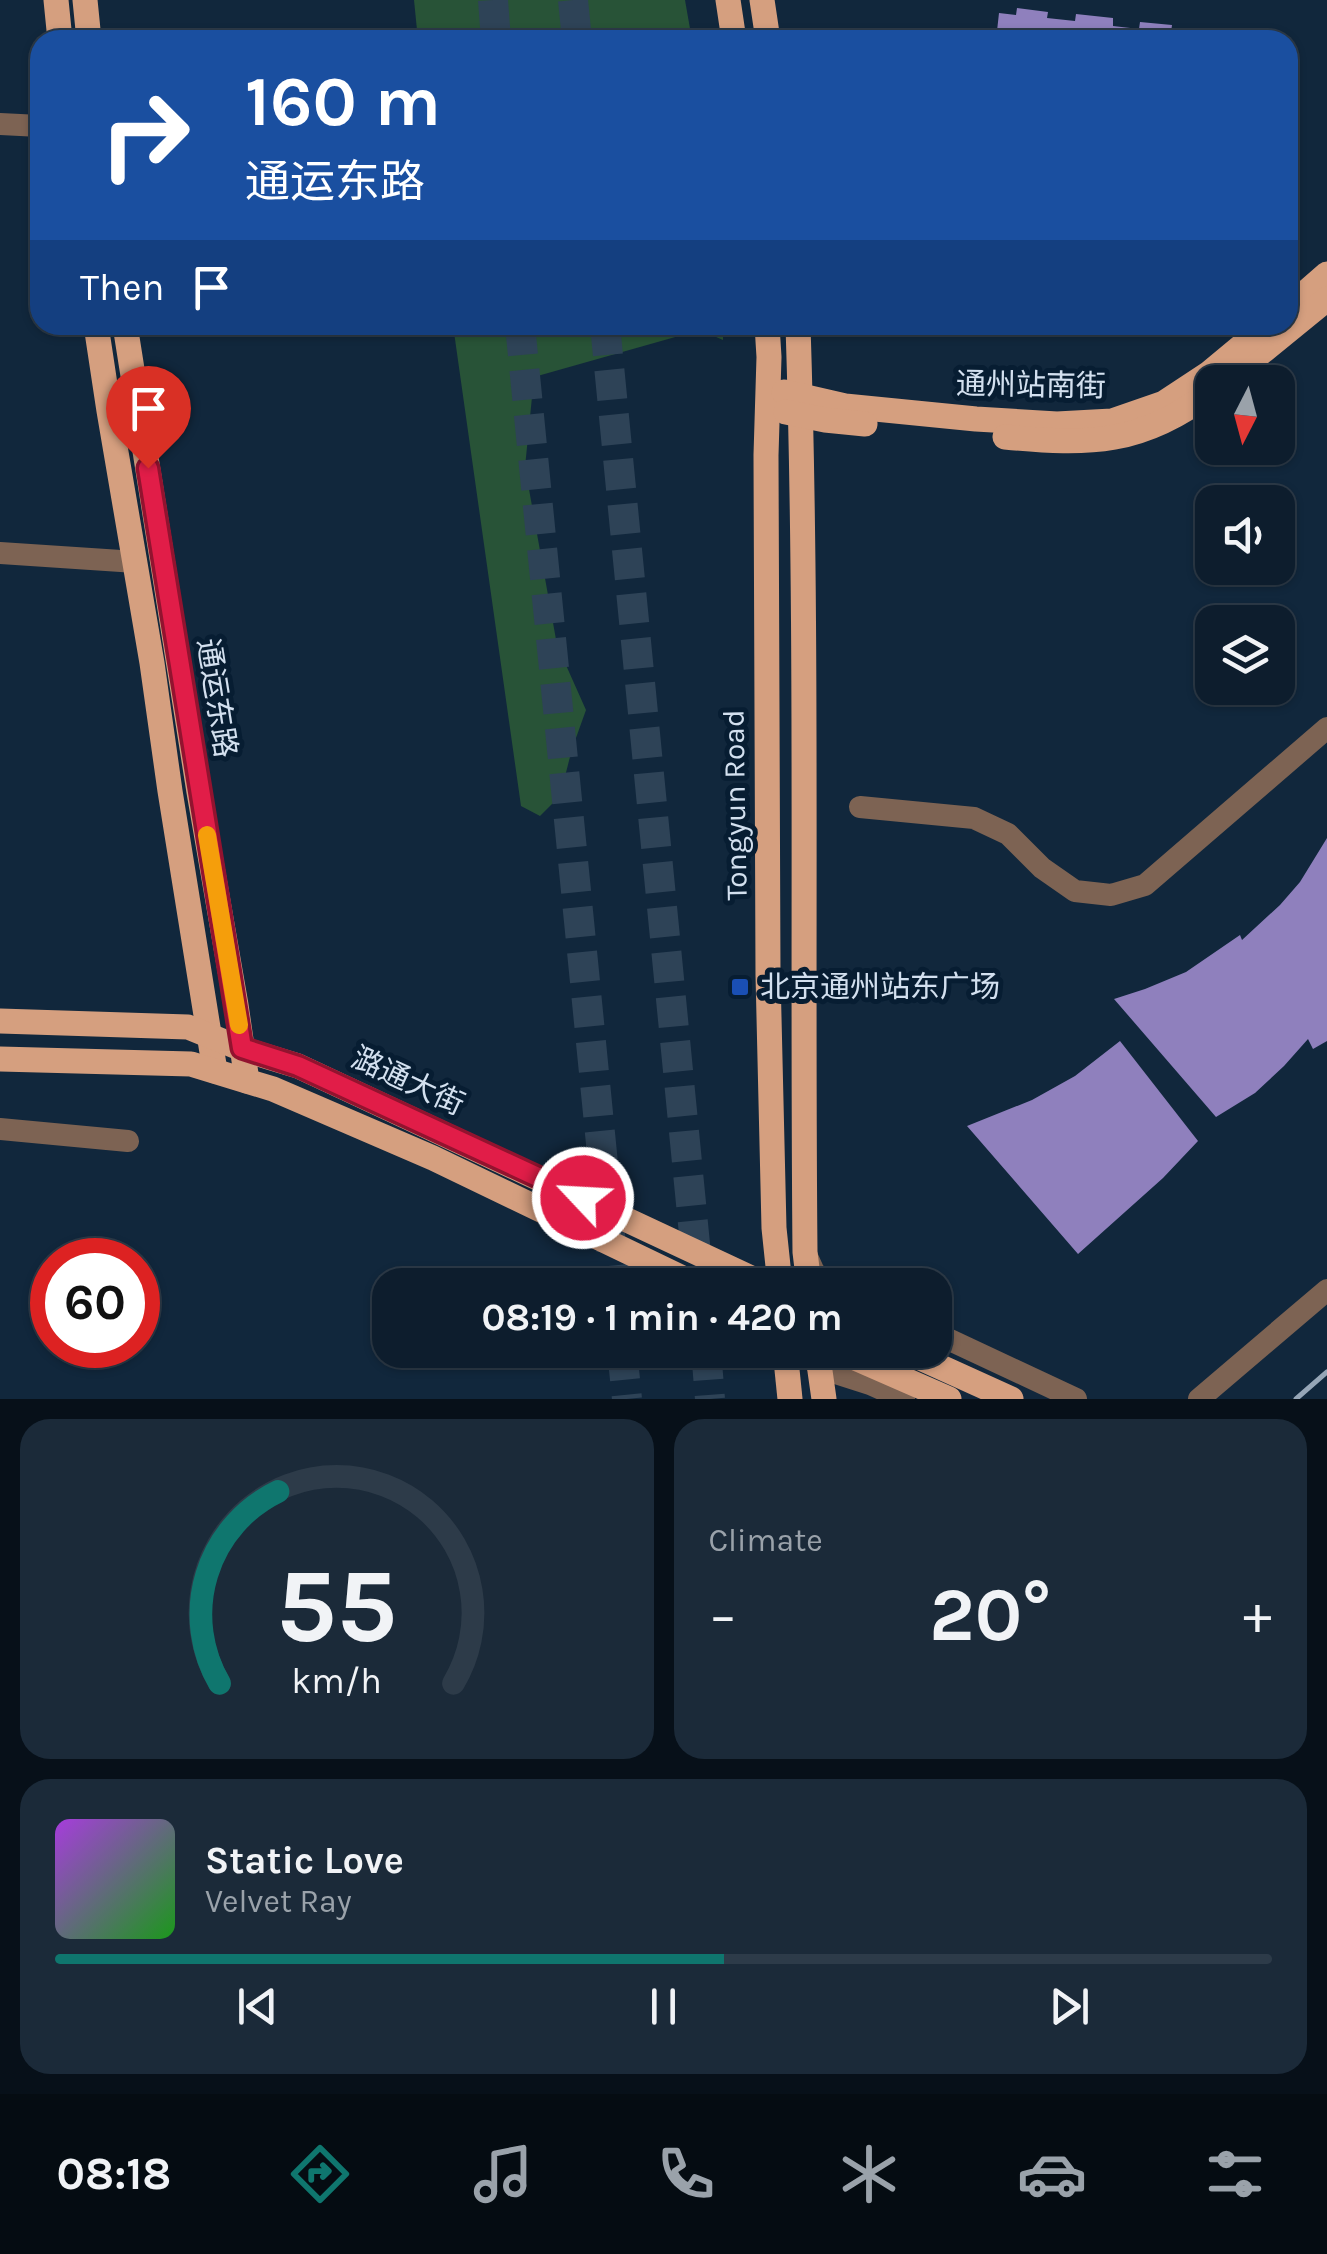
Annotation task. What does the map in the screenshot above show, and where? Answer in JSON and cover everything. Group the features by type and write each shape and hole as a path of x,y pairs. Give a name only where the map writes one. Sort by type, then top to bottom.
{"main road":[{"path":"56,0 59,30"},
{"path":"85,0 87,30"},
{"path":"728,0 732,30"},
{"path":"762,0 766,30"},
{"path":"1298,299 1327,274"},
{"path":"1298,322 1327,298"},
{"name":"通运东路","path":"97,335 216,1071"},
{"name":"通运东路","path":"126,335 247,1081"},
{"name":"Tongyun Road","path":"768,335 768,994 778,1268"},
{"path":"798,335 805,700 803,1043 807,1268"},
{"name":"通州站南街","path":"801,405 1057,424 1112,421 1164,404 1255,335"},
{"path":"1245,365 1282,335"},
{"name":"通州站南街","path":"767,399 1061,442 1124,437 1163,424 1195,402"},
{"name":"潞通大街","path":"0,1020 188,1028 298,1066 730,1268"},
{"name":"潞通大街","path":"0,1059 191,1064 216,1071 292,1096 434,1158 662,1268"},
{"path":"787,1368 790,1399"},
{"path":"821,1368 824,1399"},
{"path":"860,1368 949,1399"},
{"path":"944,1368 1012,1399"}],"street":[{"path":"0,124 30,126"},
{"path":"0,553 136,562"},
{"path":"860,806 974,818 1008,834 1042,868 1075,892 1110,896 1145,885 1327,728"},
{"path":"0,1129 128,1140"},
{"path":"805,1252 812,1268"},
{"path":"1198,1399 1327,1290"},
{"path":"952,1341 1076,1399"},
{"path":"843,1368 904,1399"}],"green space":[{"path":"414,0 685,0 690,30 417,30"},
{"path":"454,335 682,335 534,377 525,467 557,645 586,710 560,796 540,816 521,806"}],"building":[{"path":"1017,8 1048,12 1047,18 1075,21 1076,14 1113,18 1113,26 1139,29 1140,22 1172,25 1171,30 997,30 999,13 1016,15"},
{"path":"1327,838 1327,1041 1313,1049 1308,1039 1255,1093 1216,1117 1114,999 1186,972 1240,935 1242,940 1300,882"},
{"path":"1120,1041 1198,1141 1078,1254 967,1126 1032,1100 1075,1076"}],"tunnel":[{"path":"493,0 495,30"},
{"path":"573,0 576,30"},
{"path":"521,335 613,1268"},
{"path":"606,335 697,1268"},
{"path":"624,1368 627,1399"},
{"path":"707,1368 710,1399"}],"railway":[{"path":"1296,1399 1327,1372"}],"slow traffic":[{"path":"207,835 239,1025"}],"place":[{"name":"北京通州站东广场","path":"740,987"}],"route":[{"path":"148,468 242,1048 298,1066 583,1198"}]}
